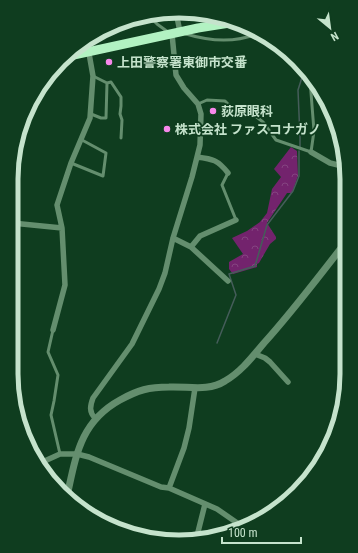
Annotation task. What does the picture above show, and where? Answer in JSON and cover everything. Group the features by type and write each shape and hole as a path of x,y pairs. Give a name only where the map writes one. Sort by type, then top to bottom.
{"highway":[{"path":"87,47 176,33 215,22"}],"street":[{"path":"95,418 90,411 90,405 93,398 132,344 142,326 165,273 172,238 200,145 201,114 198,104 176,75 176,18"},
{"path":"53,330 65,285 62,228 57,204 71,163 82,140 91,114 93,76 87,47"},
{"path":"311,152 330,163 340,165"},
{"path":"197,157 213,159 221,164 228,173"},
{"path":"191,247 200,236 236,220"},
{"path":"18,224 62,228"},
{"path":"172,238 191,247 228,281"},
{"path":"68,490 77,454 87,431 95,418 113,404 130,394 147,388 170,386 206,388 225,382 240,370 255,354 340,250"},
{"path":"255,354 270,362 288,382"},
{"path":"168,488 184,448 189,428 195,388"},
{"path":"44,461 60,454 77,454 89,457 217,509 238,524"},
{"path":"197,534 205,504"}],"lane":[{"path":"153,20 157,24 176,33 194,36 226,41 237,40 251,36"},
{"path":"93,76 107,83 111,82 121,97 121,138"},
{"path":"91,114 101,118 106,118 107,83"},
{"path":"198,104 207,100 225,101 230,106 250,112 263,122 276,140 298,149 311,152 314,131 310,86"},
{"path":"71,163 103,176 106,153 82,140"},
{"path":"228,173 222,185 236,220"},
{"path":"53,330 48,352 58,375 51,415 60,454"}],"green space":[{"path":"291,147 297,151 298,176 292,193 287,193 267,223 276,239 270,244 257,264 257,267 233,274 229,269 229,262 243,254 232,238 247,231 260,222 267,213 272,189 281,177 274,169"}],"waterway":[{"path":"300,147 298,90 302,76"},
{"path":"217,343 236,295 229,274 255,266 267,225 293,191 299,176 299,151"}],"place":[{"name":"上田警察署東御市交番","path":"109,62"},
{"name":"荻原眼科","path":"213,111"},
{"name":"株式会社 ファスコナガノ","path":"167,129"}]}
